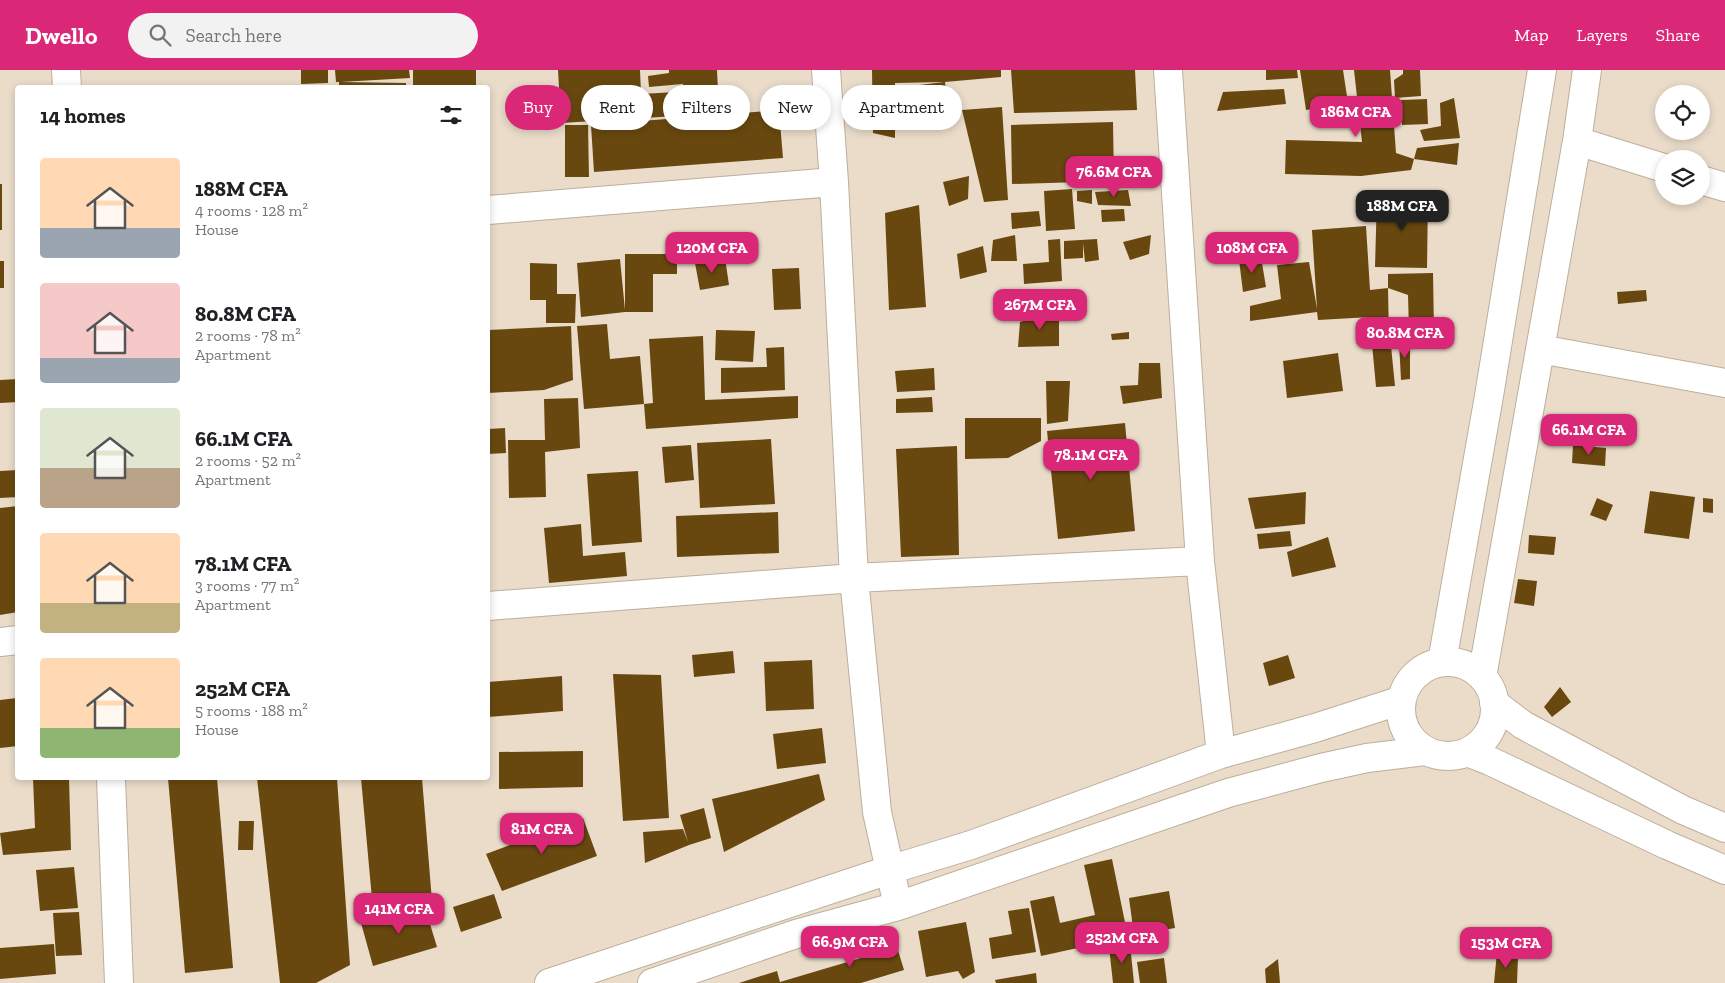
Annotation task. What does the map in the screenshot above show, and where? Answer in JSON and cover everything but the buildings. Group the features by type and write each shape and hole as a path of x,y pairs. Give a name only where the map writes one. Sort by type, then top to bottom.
{"street":[{"path":"66,70 67,85"},
{"path":"826,70 834,182 854,578 877,812 898,906"},
{"path":"1168,70 1200,561 1221,754"},
{"path":"1442,662 1489,396 1542,70"},
{"path":"1482,677 1587,70"},
{"path":"1576,141 1655,165"},
{"path":"490,210 834,182"},
{"path":"1710,183 1725,187"},
{"path":"1540,349 1725,384"},
{"path":"490,606 854,578 1200,561"},
{"path":"0,642 15,640"},
{"path":"652,983 796,934 898,906 1228,793 1367,758 1424,751 1438,755 1453,756 1467,752 1480,743 1488,732 1493,718 1494,704 1490,689 1482,677 1470,668 1457,663 1442,662 1428,667 1416,675 1407,686 1402,700 1401,715 1405,729 1413,742 1424,751"},
{"path":"549,983 889,870 971,845 1221,754 1315,728 1402,700"},
{"path":"1494,704 1523,725 1683,810 1725,828"},
{"path":"1467,752 1725,870"},
{"path":"111,780 120,983"}]}
